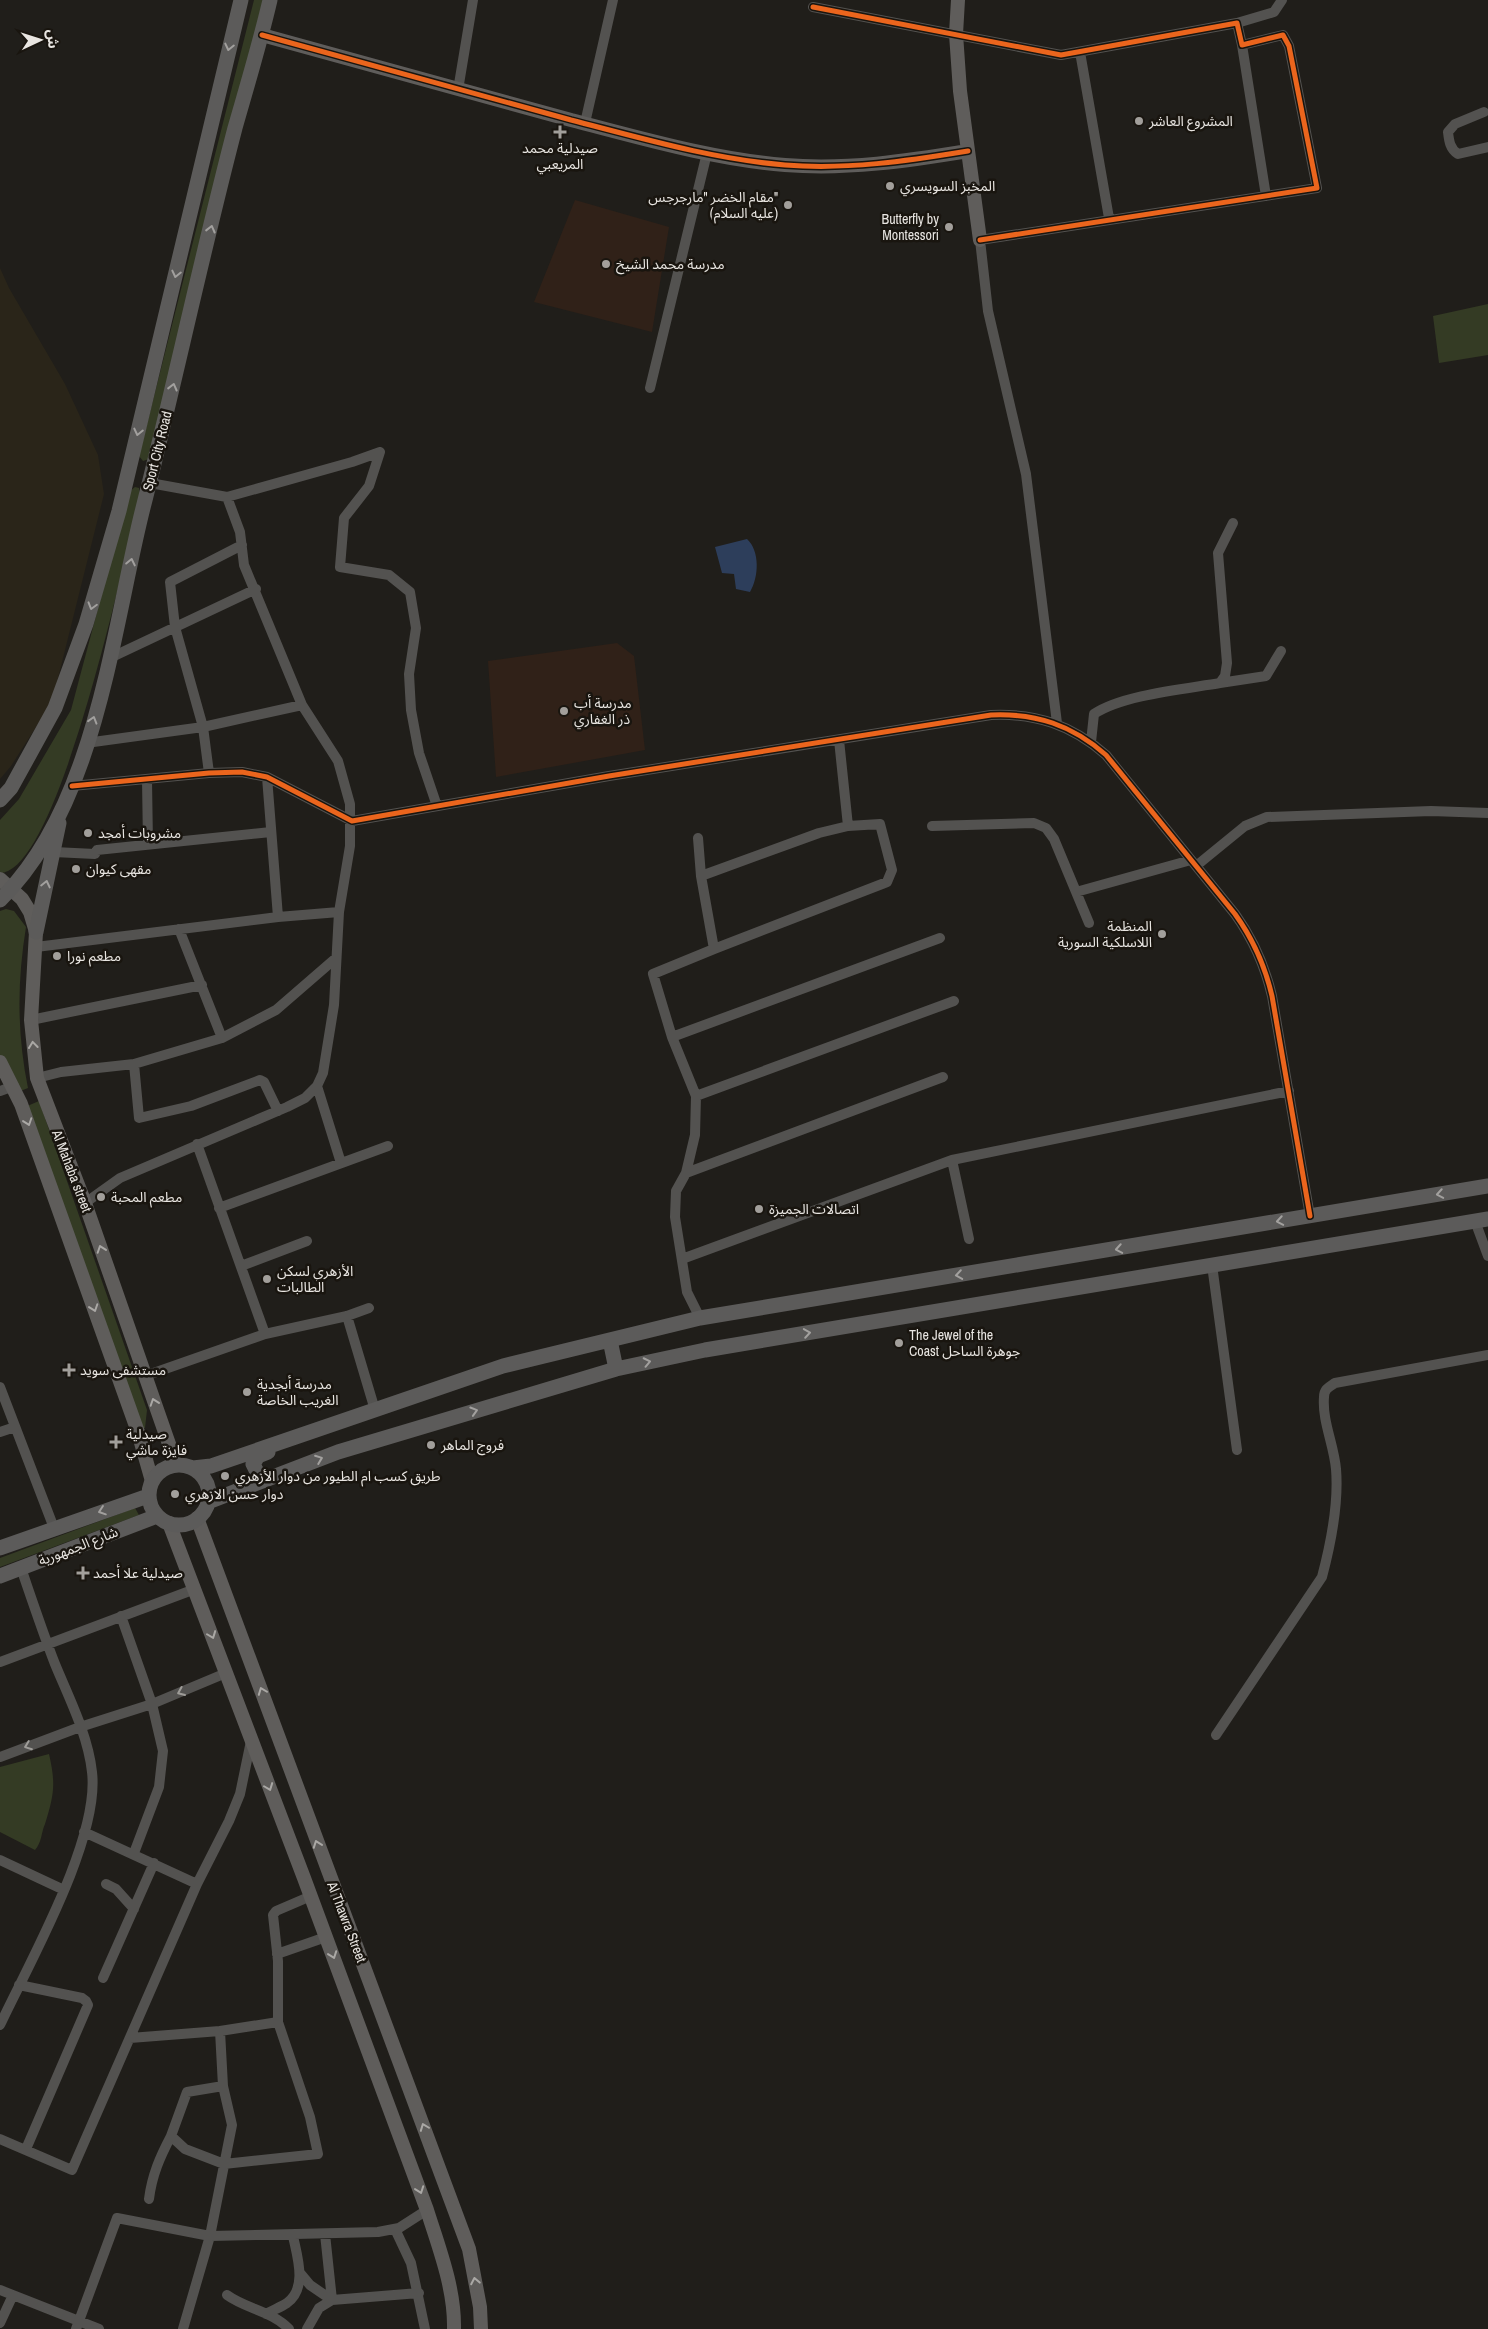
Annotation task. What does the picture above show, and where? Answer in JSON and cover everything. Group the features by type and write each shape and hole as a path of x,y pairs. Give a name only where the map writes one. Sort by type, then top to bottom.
{"main road":[{"name":"Sport City Road","path":"0,800 12,788 55,708 86,624 119,511 241,0"},
{"name":"Sport City Road","path":"0,900 6,884 43,844 72,786 112,657 150,483 235,129 270,0"},
{"path":"958,0 956,34 968,150 980,240"},
{"path":"262,35 458,90 707,154 768,163 839,166 892,163 968,150"},
{"path":"36,939 62,805"},
{"name":"Al Mahaba street","path":"6,884 30,912 36,939 31,1020 37,1078 85,1203 176,1464"},
{"name":"Al Mahaba street","path":"0,1062 14,1086 21,1104 138,1432 150,1488"},
{"path":"21,1104 29,1098 43,1096"},
{"path":"193,1468 206,1482 209,1492 208,1502 197,1518 179,1525 163,1519 150,1488 161,1470 176,1464 193,1468 211,1466 504,1366 700,1318 1488,1186"},
{"path":"208,1502 338,1452 616,1369 705,1350 1481,1220"},
{"path":"610,1340 616,1369"},
{"path":"138,1432 149,1434 162,1424"},
{"path":"268,1478 254,1469 254,1460 296,1437"},
{"name":"شارع الجمهورية","path":"0,1548 150,1488"},
{"name":"Al Thawra Street","path":"197,1518 469,2249 480,2307 481,2329"},
{"name":"شارع الجمهورية","path":"0,1576 163,1519"},
{"name":"Al Thawra Street","path":"163,1519 194,1590 226,1673 427,2210 443,2259 454,2313 454,2329"},
{"path":"304,1878 316,1875 326,1868"},
{"path":"318,1916 328,1908 341,1906"}],"street":[{"path":"458,90 473,0"},
{"path":"586,123 613,0"},
{"path":"813,7 1061,55 1237,23 1274,12 1282,0"},
{"path":"1237,23 1266,196"},
{"path":"1057,723 1026,474 1002,364 988,311 980,240 1108,218 1317,188 1289,46 1283,35 1242,45"},
{"path":"1080,52 1108,218"},
{"path":"1484,112 1455,124 1448,132 1450,146 1458,154 1488,147"},
{"path":"650,388 707,154"},
{"path":"150,483 227,497 352,462 380,452 369,486 344,518 340,568 389,576 410,592 416,628 409,674 411,710 419,753 438,806"},
{"path":"85,1203 120,1178 305,1098 317,1086 323,1073 334,1005 339,912 350,846 352,821 348,790 338,762 302,705 256,589 244,564 240,532 227,497"},
{"path":"1220,683 1227,663 1218,553 1233,523"},
{"path":"209,773 204,727 175,627 170,582 242,545"},
{"path":"112,657 256,589"},
{"path":"1091,742 1094,714 1102,708 1124,701 1266,676 1281,651"},
{"path":"86,743 204,727 302,705"},
{"path":"72,786 209,773 242,772 268,777 352,821 991,715 1025,715 1057,723 1091,742 1116,767 1243,925 1261,960 1272,996 1310,1216"},
{"path":"839,740 848,826"},
{"path":"268,777 278,917"},
{"path":"147,780 148,844"},
{"path":"1076,892 1194,863 1245,826 1267,817 1431,811 1488,813"},
{"path":"932,826 1029,823 1042,826 1052,835 1089,923"},
{"path":"700,1318 687,1292 675,1218 676,1191 686,1173 695,1135 696,1096 672,1038 653,974 888,882 892,870 880,824 848,826 819,833 701,876"},
{"path":"54,852 95,854 97,850 271,832"},
{"path":"698,838 701,876 714,949"},
{"path":"36,939 179,929 339,912"},
{"path":"179,929 222,1038"},
{"path":"672,1038 940,938"},
{"path":"37,1078 61,1072 134,1064 222,1038 276,1010 336,958"},
{"path":"31,1020 202,985"},
{"path":"696,1096 954,1001"},
{"path":"134,1064 139,1118 191,1106 260,1080 264,1082 278,1111"},
{"path":"686,1173 943,1077"},
{"path":"0,1091 14,1086"},
{"path":"317,1086 341,1163"},
{"path":"682,1259 952,1160 1289,1091"},
{"path":"197,1144 265,1334"},
{"path":"219,1208 388,1146"},
{"path":"952,1160 969,1239"},
{"path":"1481,1220 1488,1256"},
{"path":"241,1266 307,1241"},
{"path":"1212,1265 1237,1450"},
{"path":"145,1376 265,1334 347,1316 368,1308"},
{"path":"347,1316 375,1410"},
{"path":"1216,1734 1322,1577 1330,1550 1337,1489 1336,1468 1324,1408 1324,1394 1328,1388 1336,1383 1488,1355"},
{"path":"0,1387 54,1528"},
{"path":"0,1432 15,1427"},
{"path":"0,2025 64,1890 91,1807 92,1772 80,1726 47,1644 21,1568"},
{"path":"0,1662 194,1590"},
{"path":"121,1616 152,1704 163,1751 160,1787 134,1853"},
{"path":"0,1757 80,1726 152,1704 226,1673"},
{"path":"0,2139 72,2170 196,1884 229,1821 240,1794 251,1741"},
{"path":"84,1832 134,1853 196,1884"},
{"path":"0,1860 64,1890"},
{"path":"103,1978 154,1863"},
{"path":"106,1884 116,1889 134,1909"},
{"path":"171,2136 185,2149 224,2164 318,2154 310,2117 278,2022 278,1954 273,1914 276,1910 311,1896"},
{"path":"278,1954 326,1937"},
{"path":"19,1985 82,1998 88,2005 26,2150"},
{"path":"130,2038 220,2031 278,2022"},
{"path":"183,2329 210,2236 232,2125 223,2086 220,2031"},
{"path":"150,2199 152,2180 157,2163 171,2136 187,2092 223,2086"},
{"path":"78,2325 118,2218 210,2236 293,2236 378,2232 394,2229 427,2210"},
{"path":"394,2229 411,2263 419,2293 425,2329"},
{"path":"325,2234 332,2300"},
{"path":"266,2314 288,2302 293,2297 298,2286 300,2273 293,2236"},
{"path":"300,2273 310,2285 332,2300"},
{"path":"0,2290 53,2310 78,2325 99,2329"},
{"path":"307,2329 319,2308 332,2300 419,2293"},
{"path":"0,2323 13,2295"},
{"path":"227,2295 238,2304 266,2314 289,2329"}],"shaded area":[{"name":"مدرسة محمد الشيخ","path":"575,200 669,227 652,332 534,302"},
{"path":"0,268 9,288 65,384 98,455 104,494 52,702 11,766 0,779"},
{"path":"617,643 634,656 645,750 496,777 488,661"}],"green space":[{"path":"254,0 263,0 149,459 143,461 139,456"},
{"path":"1488,304 1488,355 1439,363 1433,316"},
{"path":"135,487 139,488 140,496 121,578 87,705 67,768 45,822 22,859 0,873 0,820 19,799 71,710 129,492"},
{"path":"6,909 14,911 26,927 19,1008 24,1068 28,1088 18,1092 0,1056 0,911"},
{"path":"39,1101 147,1410 145,1428 142,1428 25,1107"},
{"path":"135,1508 139,1515 0,1567 0,1558"},
{"path":"49,1754 53,1774 52,1797 40,1841 35,1850 0,1832 0,1767"}],"water":[{"path":"747,539 754,550 757,564 755,579 750,592 736,589 734,574 722,573 715,547"}],"cycle path":[{"path":"813,7 1061,55 1237,23 1242,45 1283,35 1289,46 1317,188 980,240"},
{"path":"262,35 571,120 677,147 731,158 785,165 831,166 900,161 968,151"},
{"path":"72,786 209,773 242,772 267,777 352,821 609,776 991,715 1023,716 1053,723 1080,736 1106,755 1235,914 1253,943 1266,974 1272,996 1310,1216"}],"place":[{"name":"المشروع العاشر","path":"1139,121"},
{"name":"صيدلية محمد المريعبي","path":"560,132"},
{"name":"المخبز السويسري","path":"890,186"},
{"name":"مقام الخضر \"مارجرجس\" (عليه السلام)","path":"788,205"},
{"name":"Butterfly by Montessori","path":"949,227"},
{"name":"مدرسة محمد الشيخ","path":"606,264"},
{"name":"مدرسة أب ذر الغفاري","path":"564,711"},
{"name":"مشروبات أمجد","path":"88,833"},
{"name":"مقهى كيوان","path":"76,869"},
{"name":"المنظمة اللاسلكية السورية","path":"1162,934"},
{"name":"مطعم نورا","path":"57,956"},
{"name":"مطعم المحبة","path":"101,1197"},
{"name":"اتصالات الجميزة","path":"759,1209"},
{"name":"الأزهري لسكن الطالبات","path":"267,1279"},
{"name":"The Jewel of the Coast جوهرة الساحل","path":"899,1343"},
{"name":"مستشفى سويد","path":"69,1370"},
{"name":"مدرسة أبجدية الغريب الخاصة","path":"247,1392"},
{"name":"صيدلية فايزة ماشي","path":"116,1442"},
{"name":"فروج الماهر","path":"431,1445"},
{"name":"طريق كسب ام الطيور من دوار الأزهري","path":"225,1476"},
{"name":"دوار حسن الازهري","path":"175,1494"},
{"name":"صيدلية علا أحمد","path":"83,1573"}]}
